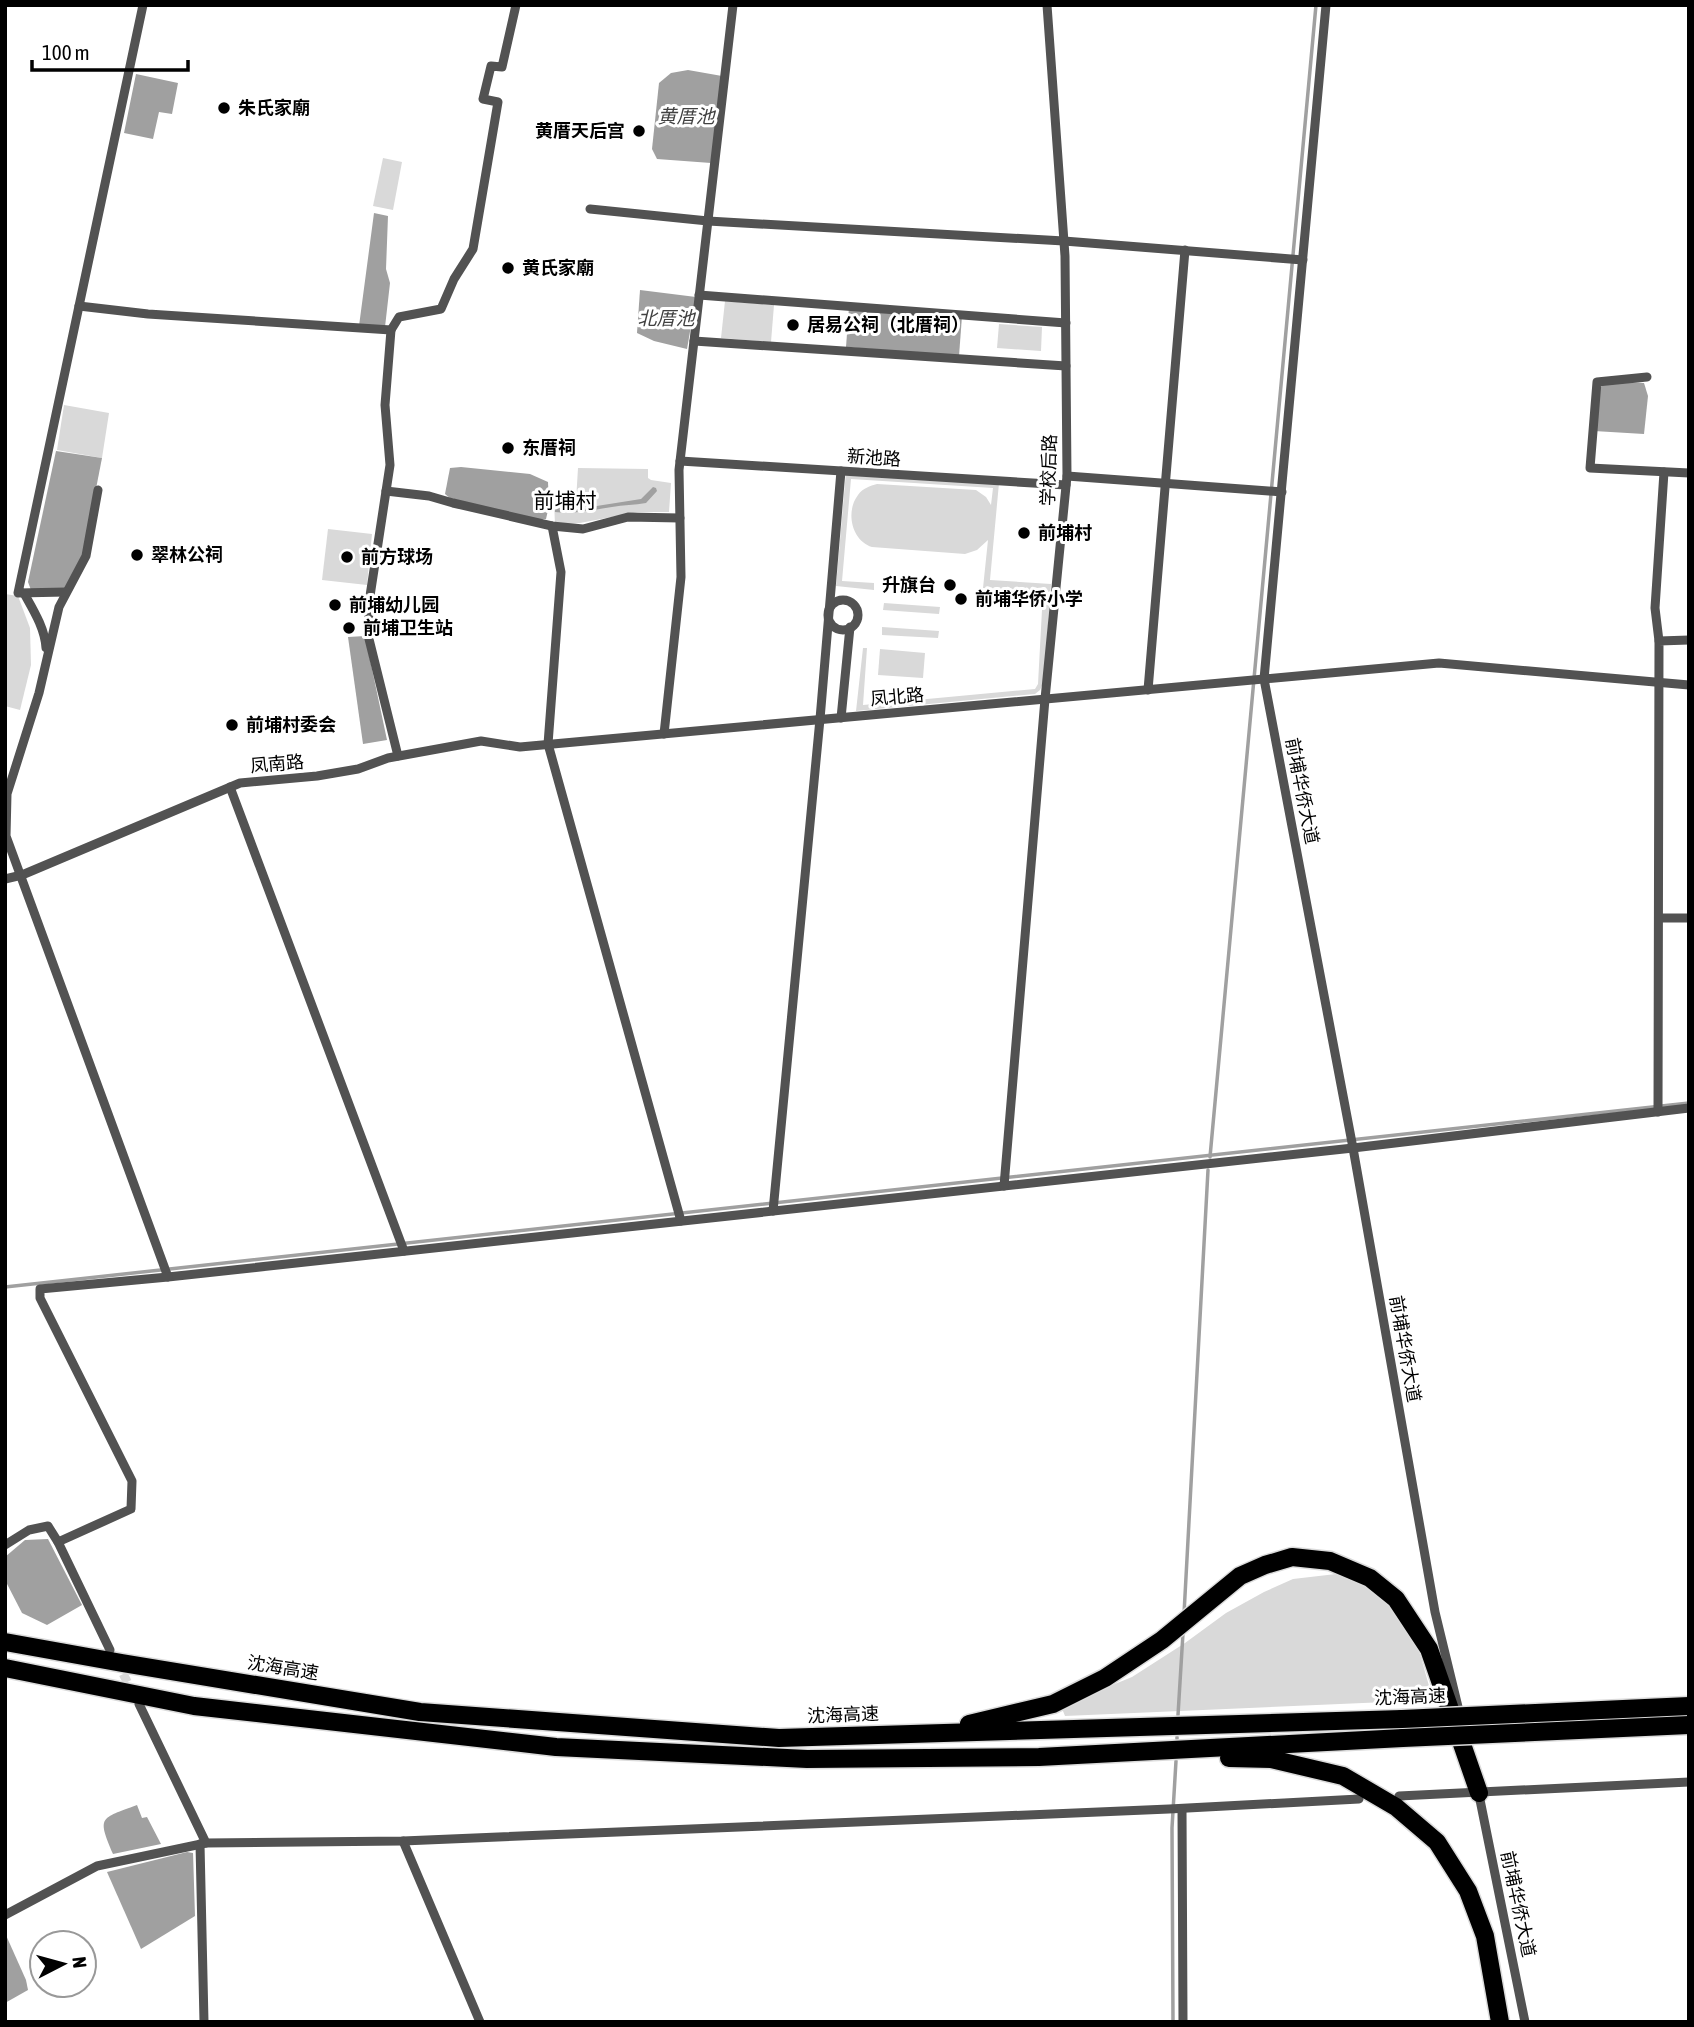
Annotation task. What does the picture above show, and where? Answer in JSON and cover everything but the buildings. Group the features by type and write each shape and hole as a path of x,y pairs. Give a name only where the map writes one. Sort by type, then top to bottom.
{"highway":[{"path":"921,1734 1053,1704 1105,1678 1162,1640 1240,1576 1265,1564 1292,1556 1330,1561 1370,1578 1396,1599 1429,1649 1479,1793"},
{"name":"沈海高速","path":"5,1642 420,1712 779,1738 1402,1719 1689,1706"},
{"path":"5,1668 194,1706 556,1747 807,1759 1040,1757 1689,1725"},
{"path":"1113,1754 1271,1759 1343,1776 1396,1807 1437,1842 1468,1891 1485,1936 1500,2022"}],"street":[{"path":"66,592 18,593 143,5"},
{"path":"398,756 368,635 370,596 390,465 385,405 391,330 400,317 441,309 454,279 473,249 498,102 483,99 491,66 502,67 516,5"},
{"path":"664,734 681,577 680,461 733,5"},
{"name":"学校后路","path":"1005,1181 1066,481 1064,241 1047,5"},
{"name":"前埔华侨大道","path":"1326,5 1296,259 1257,680 1352,1143 1435,1612 1479,1793 1525,2022"},
{"path":"590,209 708,221 1064,241 1296,259"},
{"path":"1149,690 1185,250"},
{"path":"699,295 1066,323"},
{"path":"79,306 148,314 391,330"},
{"path":"694,341 1066,366"},
{"path":"1647,377 1597,382 1590,468 1689,473"},
{"name":"新池路","path":"680,461 1274,491"},
{"path":"773,1206 841,471"},
{"path":"1658,1108 1659,641 1655,608 1664,472"},
{"path":"98,490 86,556 59,607 39,693 7,794 6,836 166,1272"},
{"path":"386,491 429,496 552,526 583,529 628,517 680,518"},
{"path":"552,526 561,572 548,744 680,1216"},
{"path":"25,595 39,619 46,641 46,662"},
{"path":"836,601 851,601 855,605 858,614 856,623 850,628 844,630 835,627 829,619 828,614 836,601"},
{"path":"841,718 850,628"},
{"path":"1659,641 1689,640"},
{"name":"凤北路","path":"548,744 1439,663 1689,685"},
{"name":"凤南路","path":"5,879 22,875 240,783 317,776 358,769 398,756 481,741 520,747 548,744"},
{"path":"230,788 402,1246"},
{"path":"1659,918 1689,918"},
{"path":"58,1542 131,1509 132,1481 40,1298 40,1289 166,1272 1658,1108 1689,1108"},
{"path":"5,1545 29,1530 48,1526 110,1650"},
{"path":"139,1704 203,1844 204,2022"},
{"path":"1399,1797 1689,1782"},
{"path":"5,1915 97,1866 203,1844 403,1841 1359,1799"},
{"path":"1176,1809 1183,2022"},
{"path":"403,1841 479,2021"}],"shaded area":[{"path":"383,158 402,162 393,210 373,206"},
{"path":"725,301 774,305 771,342 721,338"},
{"path":"999,324 1042,327 1041,351 997,348"},
{"path":"64,405 109,413 102,458 57,450"},
{"path":"578,468 648,469 648,478 651,480 671,483 669,512 638,512 555,525 554,500 576,501"},
{"path":"846,472 999,483 990,580 1051,584 1044,681 1040,690 1035,694 856,711 863,648 867,648 863,705 1035,689 1038,684 1043,591 983,588 988,540 977,550 965,554 872,547 865,544 855,532 851,517 858,495 864,489 877,484 976,490 986,497 991,505 993,488 851,479 842,581 874,583 874,590 836,586"},
{"name":"前方球场","path":"328,529 372,534 367,585 322,580"},
{"path":"5,594 18,596 30,628 31,665 20,710 5,706"},
{"path":"884,603 940,607 939,614 883,610"},
{"path":"882,627 939,631 938,638 882,635"},
{"path":"880,649 925,653 923,678 878,675"},
{"path":"1336,1574 1364,1581 1403,1620 1420,1654 1433,1700 1065,1716 1061,1706 1132,1677 1226,1613 1264,1592 1293,1579"}],"water":[{"name":"黄厝池","path":"688,70 722,76 711,163 657,159 652,149 659,83 671,73"},
{"path":"136,74 178,83 172,114 159,112 153,139 124,133"},
{"path":"374,213 388,216 386,269 390,283 385,327 359,326"},
{"name":"北厝池","path":"640,290 696,297 687,349 654,341 637,333"},
{"path":"849,307 962,316 959,356 846,347"},
{"path":"1644,383 1648,396 1644,434 1594,431 1602,385"},
{"path":"56,451 102,458 83,555 65,588 31,590 28,582"},
{"path":"450,468 530,474 548,482 549,506 546,519 451,499 445,494"},
{"path":"653,487 657,491 646,503 577,512 555,512 554,500 577,502 584,508 641,499"},
{"path":"365,636 387,740 363,744 348,637"},
{"path":"48,1539 82,1605 47,1625 22,1613 5,1580 5,1557 25,1540"},
{"path":"137,1805 142,1818 147,1817 161,1844 113,1854 105,1832 105,1820"},
{"path":"187,1852 193,1853 195,1916 141,1949 107,1872"},
{"path":"5,1933 28,1990 5,2003"}],"waterway":[{"path":"1210,1157 1316,5"},
{"path":"5,1287 1689,1103"},
{"path":"1184,1614 1208,1170"},
{"path":"1178,1715 1183,1633"},
{"path":"1173,2022 1172,1828 1176,1761"}],"tunnel":[{"path":"117,1662 133,1693"}],"place":[{"name":"朱氏家廟","path":"224,108"},
{"name":"黄厝天后宫","path":"639,131"},
{"name":"黄氏家廟","path":"508,268"},
{"name":"居易公祠（北厝祠）","path":"793,325"},
{"name":"东厝祠","path":"508,448"},
{"name":"前埔村","path":"1024,533"},
{"name":"翠林公祠","path":"137,555"},
{"name":"前方球场","path":"347,557"},
{"name":"升旗台","path":"950,585"},
{"name":"前埔华侨小学","path":"961,599"},
{"name":"前埔幼儿园","path":"335,605"},
{"name":"前埔卫生站","path":"349,628"},
{"name":"前埔村委会","path":"232,725"}],"district":[{"name":"前埔村","path":"565,501"}]}
